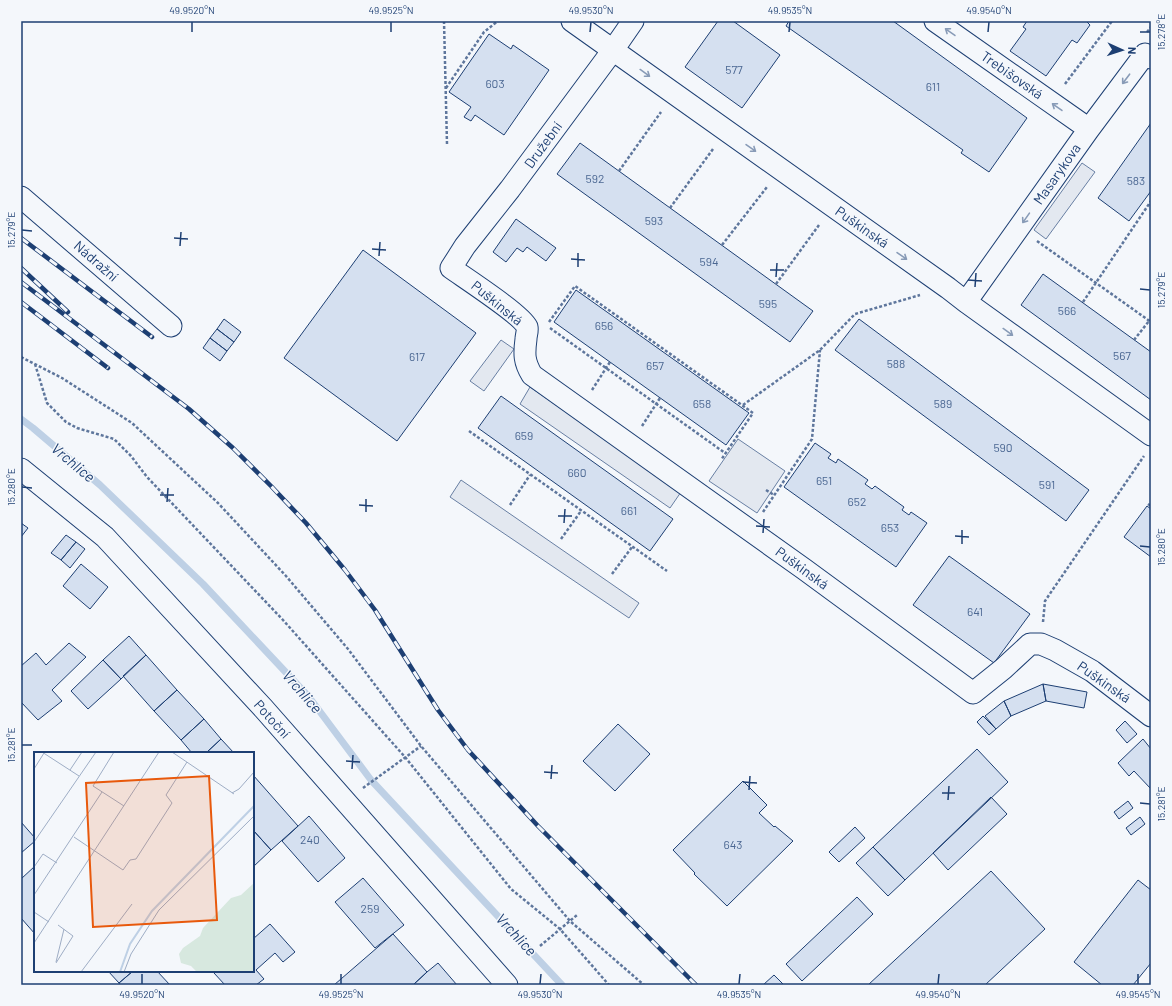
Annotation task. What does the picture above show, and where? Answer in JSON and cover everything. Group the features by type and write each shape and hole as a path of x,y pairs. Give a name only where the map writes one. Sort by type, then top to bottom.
{"street":[{"name":"Puškinská","path":"572,21 948,288 1149,444"},
{"name":"Družební","path":"451,268 465,246 510,189 633,21"},
{"name":"Trebišovská","path":"935,21 1089,129"},
{"name":"Masarykova","path":"966,302 1089,129 1145,54 1151,58"},
{"name":"Nádražní","path":"21,197 171,326"},
{"name":"Puškinská","path":"451,268 524,322 527,329 524,353 527,367 532,375 973,693 1003,669 1030,644 1041,644 1055,650 1092,671 1151,716"},
{"name":"Potoční","path":"21,469 105,537 264,709 507,985"}],"path":[{"path":"444,21 447,144"},
{"path":"446,88 484,32 498,21"},
{"path":"1065,85 1112,21"},
{"path":"619,171 674,94"},
{"path":"670,208 727,131"},
{"path":"722,245 780,169"},
{"path":"1083,302 1151,201"},
{"path":"776,284 832,206"},
{"path":"1018,228 1150,321 1134,340"},
{"path":"721,460 752,413 575,286 547,326 725,453"},
{"path":"742,405 820,350 855,314 948,288"},
{"path":"750,531 812,439 820,350"},
{"path":"21,357 62,378 132,423 218,503 286,576 348,649 421,746 570,921 644,985"},
{"path":"579,408 610,362"},
{"path":"34,364 47,403 66,422 77,428 114,439 127,452 147,477 283,620 405,757 511,889 560,929 609,985"},
{"path":"629,444 660,398"},
{"path":"469,431 667,571"},
{"path":"1041,644 1045,601 1149,444"},
{"path":"510,505 530,475"},
{"path":"766,490 774,496"},
{"path":"561,539 581,511"},
{"path":"612,574 632,547"},
{"path":"357,793 421,746"},
{"path":"540,946 577,915"}],"shaded area":[{"path":"1082,163 1095,172 1046,239 1034,230"},
{"path":"501,340 514,349 484,391 470,381"},
{"path":"530,387 681,492 670,508 520,404"},
{"path":"738,439 785,471 757,513 709,481"},
{"path":"461,480 639,603 629,618 450,497"}],"building":[{"path":"718,21 733,21 780,55 742,108 685,67"},
{"path":"789,21 893,21 1027,118 989,172 961,153 963,150 786,26"},
{"path":"1027,21 1086,21 1090,25 1077,43 1072,40 1046,76 1010,51 1026,29 1023,27"},
{"path":"489,34 511,49 513,45 549,70 504,135 475,115 471,121 464,117 471,107 449,92"},
{"path":"1151,123 1151,191 1129,221 1098,198"},
{"path":"580,143 813,311 790,342 557,174"},
{"path":"516,219 556,248 546,261 527,247 523,252 517,248 506,262 493,252"},
{"path":"363,250 476,333 397,441 284,358"},
{"path":"1043,274 1151,352 1151,400 1021,305"},
{"path":"576,290 749,413 726,445 554,322"},
{"path":"224,319 241,332 234,342 217,329"},
{"path":"859,319 1089,490 1066,521 835,350"},
{"path":"217,329 234,342 227,351 210,338"},
{"path":"210,338 227,351 220,361 203,348"},
{"path":"501,396 673,519 650,551 478,428"},
{"path":"815,443 831,454 828,458 836,463 838,459 868,480 865,484 872,489 875,486 904,507 902,510 909,515 911,512 927,523 896,567 784,487"},
{"path":"1147,506 1151,509 1151,557 1124,537"},
{"path":"21,523 28,528 21,537"},
{"path":"66,535 76,542 61,560 51,553"},
{"path":"76,542 85,549 70,568 61,560"},
{"path":"949,556 1030,614 994,663 913,605"},
{"path":"81,564 108,587 90,609 63,586"},
{"path":"129,636 146,655 121,679 103,660"},
{"path":"69,643 86,657 52,690 62,701 38,720 21,702 21,666 36,653 46,665"},
{"path":"146,655 177,690 154,711 123,676"},
{"path":"103,660 121,679 88,709 71,691"},
{"path":"1043,684 1087,692 1084,708 1046,701"},
{"path":"1043,684 1046,701 1011,716 1004,701"},
{"path":"177,690 204,719 181,740 154,711"},
{"path":"1004,701 1011,716 996,729 985,716"},
{"path":"983,716 996,729 989,735 977,722"},
{"path":"204,719 221,739 207,752 191,752 181,740"},
{"path":"1125,721 1137,734 1127,743 1116,730"},
{"path":"618,724 650,754 615,791 583,761"},
{"path":"221,739 233,752 207,752"},
{"path":"1143,739 1151,749 1151,789 1134,771 1129,776 1118,763"},
{"path":"977,749 1008,782 905,880 873,847"},
{"path":"254,776 298,826 271,850 254,831"},
{"path":"743,781 767,805 759,813 774,827 775,826 793,841 727,906 694,874 695,873 673,850"},
{"path":"991,797 1007,814 948,870 933,853"},
{"path":"1128,801 1133,808 1119,819 1114,812"},
{"path":"309,816 345,858 318,882 282,841"},
{"path":"1140,817 1145,824 1131,835 1126,828"},
{"path":"21,822 34,837 34,842 21,853"},
{"path":"855,827 865,838 839,862 829,852"},
{"path":"254,831 271,850 254,866"},
{"path":"873,847 905,880 888,896 856,863"},
{"path":"34,867 34,933 21,918 21,879"},
{"path":"991,871 1045,929 985,985 868,985"},
{"path":"363,878 404,925 375,948 335,902"},
{"path":"1138,880 1151,890 1151,963 1133,985 1102,985 1074,962"},
{"path":"857,897 873,914 802,981 786,964"},
{"path":"270,924 295,952 283,962 275,953 256,970 264,979 256,985 225,985 214,973 215,972 254,972 254,938"},
{"path":"393,934 427,972 413,985 334,985"},
{"path":"438,963 457,985 413,985 427,972"},
{"path":"109,972 132,972 119,983"},
{"path":"132,972 158,972 170,985 120,985 119,983"},
{"path":"774,975 784,985 763,985"}],"waterway":[{"name":"Vrchlice","path":"21,419 100,485 203,584 309,697 371,780 562,985"}],"railway":[{"path":"21,238 152,337"},
{"path":"21,268 68,312"},
{"path":"21,282 189,409 233,448 271,486 306,523 345,570 375,610 438,710 468,750 538,826 696,985"},
{"path":"21,302 108,368"}]}
